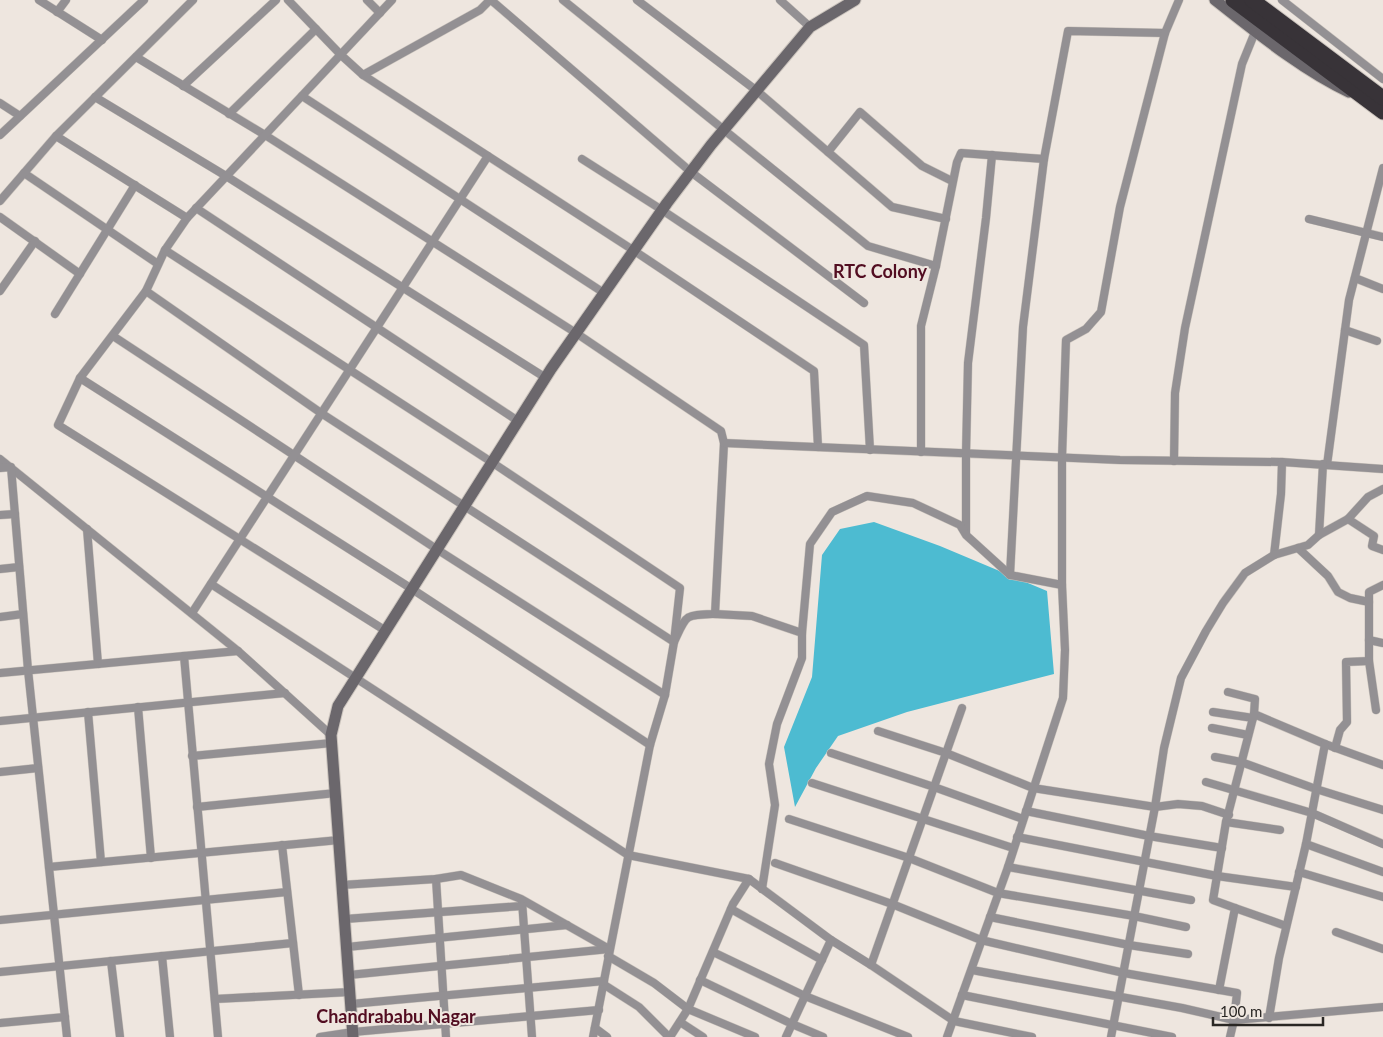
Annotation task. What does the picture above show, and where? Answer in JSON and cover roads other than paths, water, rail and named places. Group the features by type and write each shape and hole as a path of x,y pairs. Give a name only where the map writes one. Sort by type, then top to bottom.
{"highway":[{"path":"1233,0 1376,100"},
{"path":"1252,0 1376,100 1383,112"}],"street":[{"path":"39,0 102,40"},
{"path":"57,12 66,0"},
{"path":"0,135 144,0"},
{"path":"0,201 56,136 193,0"},
{"path":"183,86 276,0"},
{"path":"288,0 363,75 634,250 814,371 818,447"},
{"path":"367,0 380,13"},
{"path":"386,631 58,425 80,378 146,291 165,250 187,218 392,0"},
{"path":"363,75 480,10 490,0 691,172 864,303"},
{"path":"563,0 868,246 936,266"},
{"path":"637,0 757,91 892,206 946,219"},
{"path":"780,0 810,27"},
{"path":"353,1035 332,739 338,706 546,378 662,210 724,130 810,27 855,0"},
{"path":"947,1037 1008,867 1063,698 1065,650 1062,585 1062,458 1066,340 1086,329 1101,312 1120,207 1165,32 1178,0"},
{"path":"1214,0 1255,32 1329,83 1376,100 1383,118"},
{"path":"1282,0 1383,79"},
{"path":"229,114 316,29"},
{"path":"1010,575 1023,327 1044,158 1068,30 1165,32"},
{"path":"1174,461 1176,393 1185,328 1242,64 1255,32"},
{"path":"136,57 265,136 576,333 721,431 724,444 715,614"},
{"path":"302,96 604,293"},
{"path":"95,97 226,176 546,378"},
{"path":"0,103 20,116"},
{"path":"828,152 860,112 922,166 952,181"},
{"path":"56,136 187,218"},
{"path":"921,452 921,326 936,266 952,181 961,153 1044,158"},
{"path":"966,535 968,363 992,155"},
{"path":"192,613 488,156"},
{"path":"582,159 864,345 870,450"},
{"path":"1319,536 1325,464 1349,300 1383,168"},
{"path":"24,173 158,264"},
{"path":"55,314 135,185"},
{"path":"196,208 518,422"},
{"path":"0,217 80,274"},
{"path":"1310,219 1383,237"},
{"path":"0,291 35,241"},
{"path":"165,250 493,462 680,588 674,642 665,695 650,745 594,1037"},
{"path":"1355,278 1383,289"},
{"path":"146,291 321,413 674,642"},
{"path":"1345,330 1377,341"},
{"path":"113,336 438,550 665,695"},
{"path":"80,378 412,589 650,745"},
{"path":"724,444 1016,457 1282,462 1383,469"},
{"path":"0,459 238,651 332,739"},
{"path":"1274,555 1281,494 1282,462"},
{"path":"0,468 11,467"},
{"path":"11,467 28,670 67,1037"},
{"path":"1111,1037 1155,807 1164,748 1181,678 1223,603 1245,573 1274,555 1308,545 1319,536 1348,519 1368,497 1383,489"},
{"path":"762,889 775,805 769,764 777,724 802,658 802,633 810,544 832,512 867,496 912,503 960,525 966,535 1010,575 1062,585"},
{"path":"0,515 15,514"},
{"path":"1348,519 1374,536 1372,546 1383,550"},
{"path":"88,529 98,664"},
{"path":"1298,548 1328,576 1338,592 1350,598 1369,602"},
{"path":"0,569 20,568"},
{"path":"211,584 628,855 749,879 831,940 954,1021 1032,1037"},
{"path":"1376,710 1369,661 1369,592 1383,584"},
{"path":"0,617 23,614"},
{"path":"674,642 684,620 691,615 752,616 802,633"},
{"path":"1369,640 1383,643"},
{"path":"0,673 238,651"},
{"path":"184,656 218,1037"},
{"path":"1336,748 1340,730 1347,722 1346,662 1369,661"},
{"path":"1228,692 1255,698 1254,716 1227,818 1213,900 1286,926"},
{"path":"0,721 285,693"},
{"path":"138,707 151,858"},
{"path":"871,965 962,708"},
{"path":"88,712 101,862"},
{"path":"1213,712 1254,716 1383,765"},
{"path":"1212,728 1248,735"},
{"path":"878,732 946,753 1033,788 1155,807 1178,804 1202,806 1227,818 1280,830"},
{"path":"192,756 332,739"},
{"path":"1269,1018 1279,958 1306,844 1325,744"},
{"path":"831,753 1024,815 1222,848"},
{"path":"1215,757 1241,762 1316,789 1383,810"},
{"path":"0,772 38,768"},
{"path":"1206,782 1312,813 1383,844"},
{"path":"812,783 1013,848"},
{"path":"197,806 336,793"},
{"path":"790,819 909,858 998,893 1134,916 1186,927"},
{"path":"1017,836 1144,863 1296,887"},
{"path":"49,867 339,840"},
{"path":"1306,844 1383,872"},
{"path":"282,845 299,995"},
{"path":"775,863 892,904 981,940 1124,973 1237,993 1230,1037"},
{"path":"1008,867 1191,900"},
{"path":"1299,872 1383,897"},
{"path":"342,884 436,879 461,874 567,925 654,983 688,1009 755,1037"},
{"path":"436,879 446,1037"},
{"path":"215,1000 299,995 350,998 444,995 604,982 639,1007 670,1037 688,1009 731,909 749,879"},
{"path":"0,920 287,892"},
{"path":"345,919 438,912 522,902"},
{"path":"522,902 532,1037"},
{"path":"1218,990 1235,908"},
{"path":"731,909 822,960"},
{"path":"990,917 1129,945 1188,954"},
{"path":"347,947 567,925"},
{"path":"1336,932 1383,949"},
{"path":"786,1037 831,940"},
{"path":"0,972 293,943"},
{"path":"349,975 609,952"},
{"path":"713,952 805,996 908,1037"},
{"path":"162,956 170,1037"},
{"path":"111,961 120,1037"},
{"path":"972,970 1182,1008 1234,1020 1383,1007"},
{"path":"700,980 823,1037"},
{"path":"962,995 1172,1037"},
{"path":"320,1037 599,1010"},
{"path":"0,1023 65,1017"},
{"path":"680,1022 703,1037"},
{"path":"595,1028 608,1037"}],"water":[{"path":"874,522 940,546 1047,591 1054,674 907,712 838,736 816,768 795,807 784,747 812,677 822,555 840,529"}],"district":[{"name":"RTC Colony","path":"880,271"},
{"name":"Chandrababu Nagar","path":"396,1016"}]}
